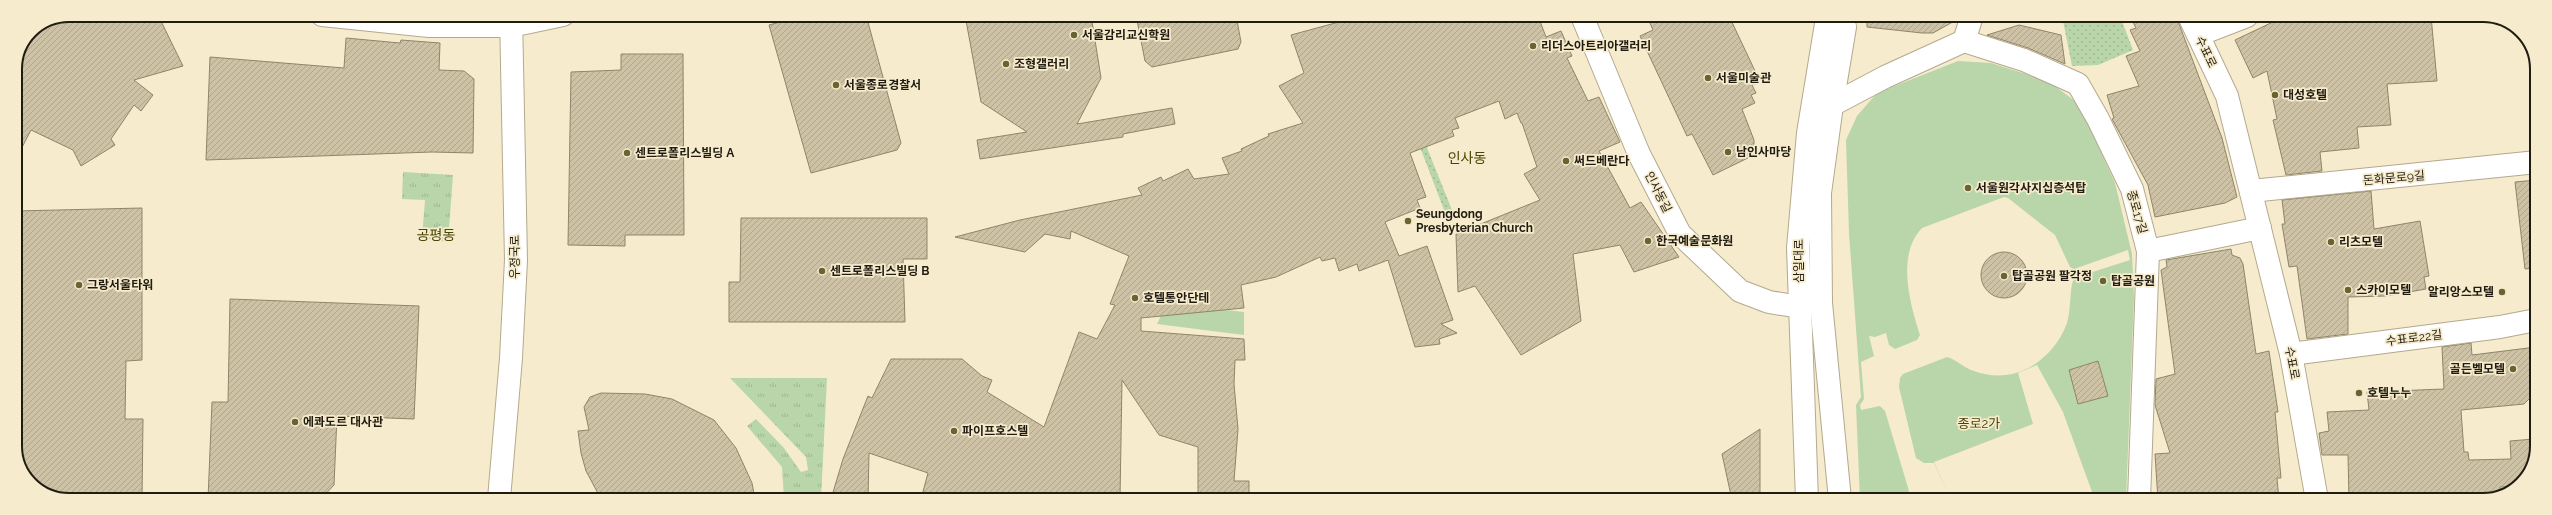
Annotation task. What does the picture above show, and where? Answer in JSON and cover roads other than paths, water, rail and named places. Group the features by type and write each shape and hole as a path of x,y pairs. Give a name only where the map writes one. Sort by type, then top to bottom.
{"street":[{"path":"390,22 429,26 495,22"},
{"name":"우정국로","path":"500,493 511,358 516,260 511,22"},
{"name":"인사동길","path":"1584,22 1639,154 1680,234 1740,291 1769,302 1800,307"},
{"path":"1832,105 1885,77 1964,41 1970,22"},
{"path":"2193,25 2211,22"},
{"name":"수표로","path":"2193,25 2227,96 2291,354 2316,493"},
{"name":"삼일대로","path":"1807,493 1798,248 1803,175 1836,26 1832,105 1820,193 1821,303 1839,493"},
{"name":"종로17길","path":"1964,41 2024,60 2078,84 2098,119 2132,189 2148,251 2139,493"},
{"name":"돈화문로9길","path":"2251,191 2530,163"},
{"path":"2148,251 2260,228"},
{"name":"수표로22길","path":"2291,354 2500,327 2530,321"}],"place":[{"name":"서울감리교신학원","path":"1074,35"},
{"name":"리더스아트리아갤러리","path":"1533,46"},
{"name":"조형갤러리","path":"1006,64"},
{"name":"서울미술관","path":"1708,78"},
{"name":"서울종로경찰서","path":"836,85"},
{"name":"대성호텔","path":"2275,95"},
{"name":"남인사마당","path":"1728,152"},
{"name":"센트로폴리스빌딩 A","path":"627,153"},
{"name":"써드베란다","path":"1566,161"},
{"name":"서울원각사지십층석탑","path":"1968,188"},
{"name":"Seungdong Presbyterian Church","path":"1408,221"},
{"name":"한국예술문화원","path":"1648,241"},
{"name":"리츠모텔","path":"2331,242"},
{"name":"센트로폴리스빌딩 B","path":"822,271"},
{"name":"탑골공원 팔각정","path":"2004,276"},
{"name":"탑골공원","path":"2103,281"},
{"name":"그랑서울타워","path":"79,285"},
{"name":"스카이모텔","path":"2348,290"},
{"name":"알리앙스모텔","path":"2502,292"},
{"name":"호텔통안단테","path":"1135,298"},
{"name":"골든벨모텔","path":"2513,369"},
{"name":"호텔누누","path":"2359,393"},
{"name":"에콰도르 대사관","path":"295,422"},
{"name":"파이프호스텔","path":"954,431"}],"district":[{"name":"인사동","path":"1467,158"},
{"name":"공평동","path":"436,235"},
{"name":"종로2가","path":"1979,423"}]}
